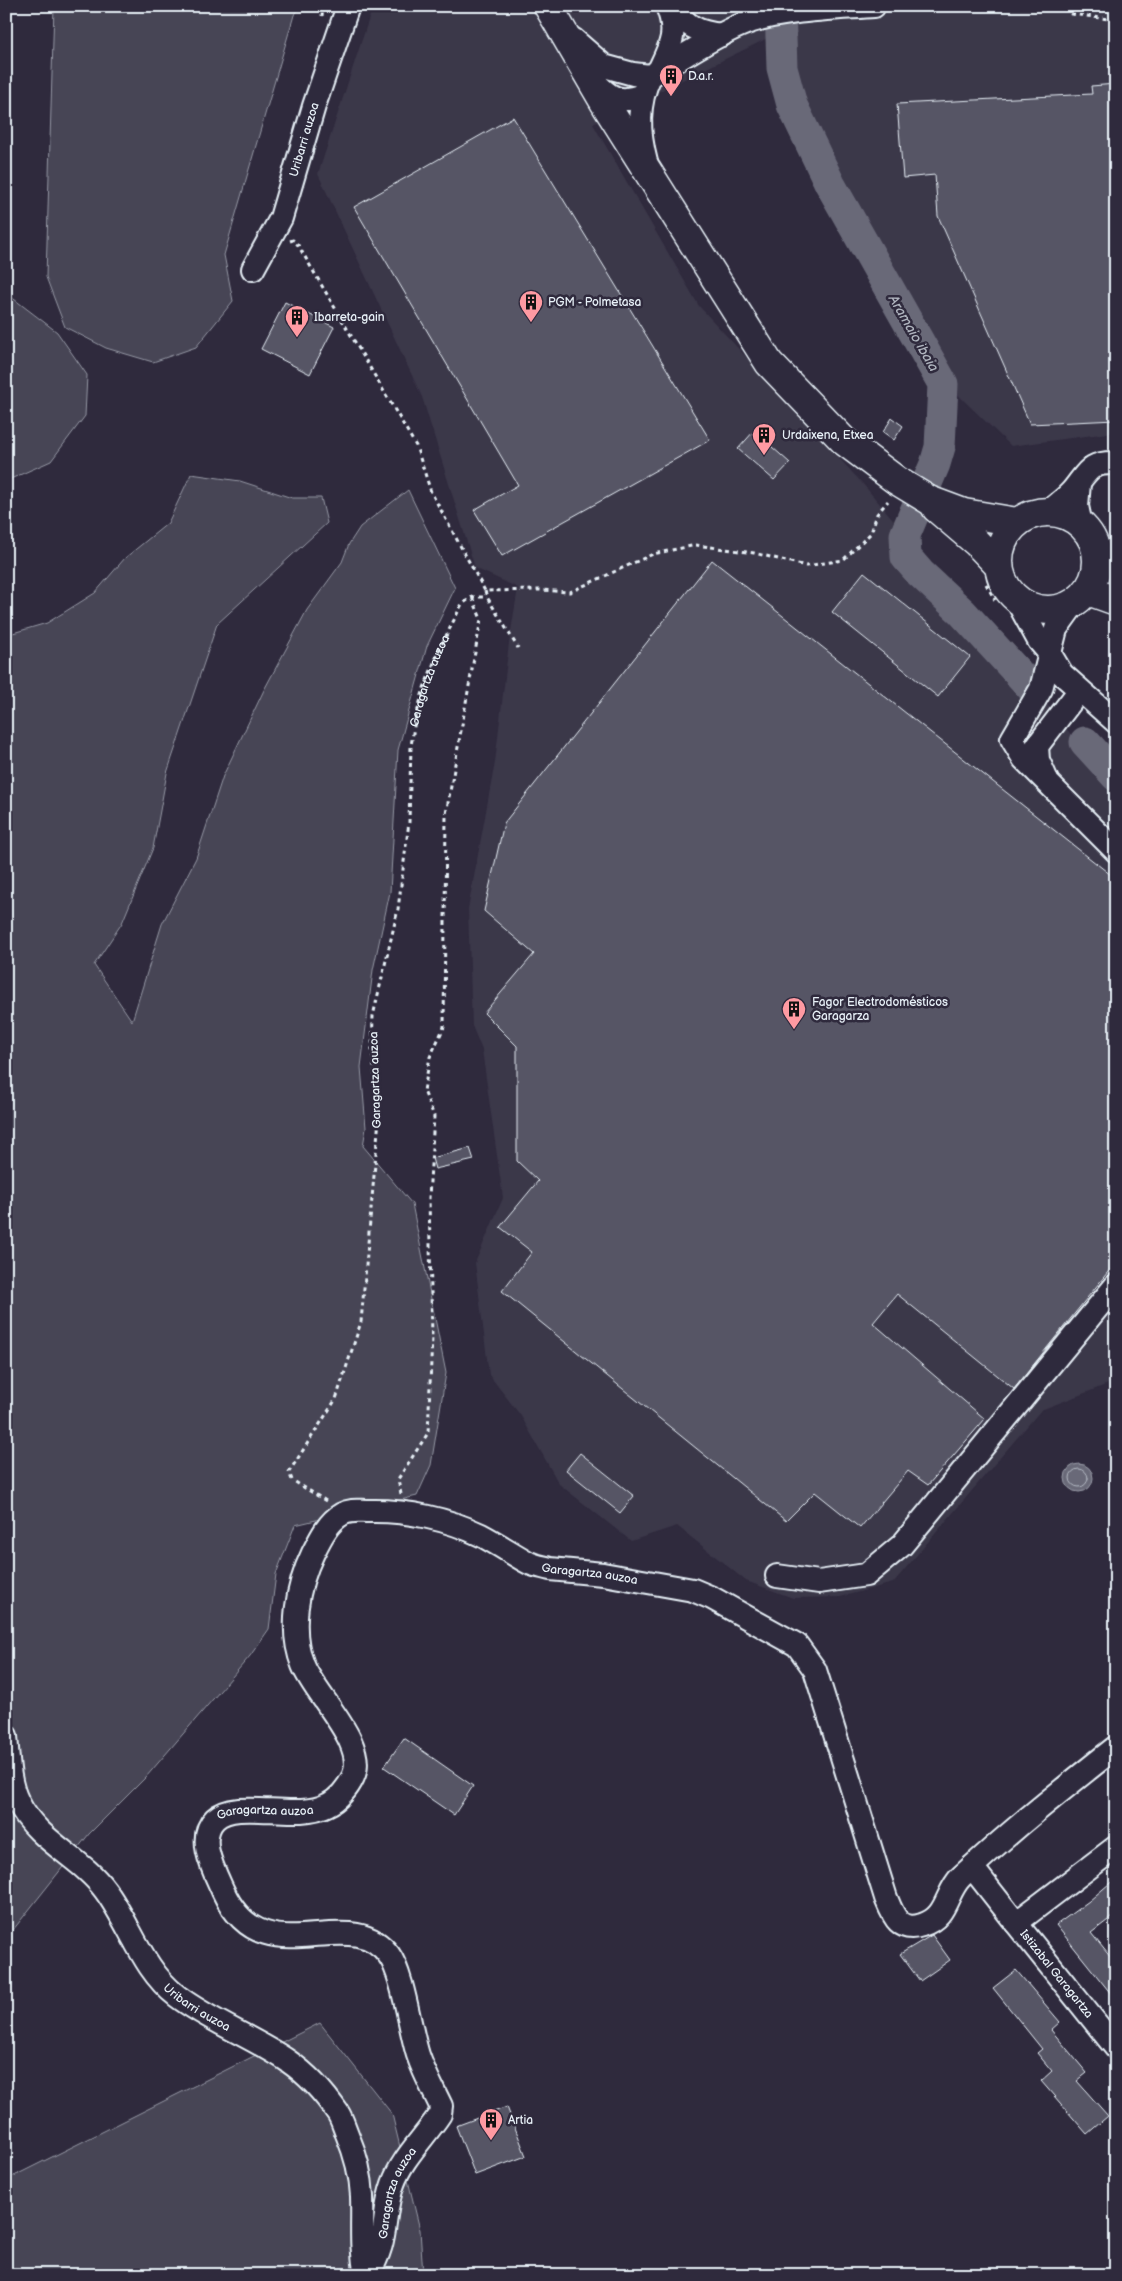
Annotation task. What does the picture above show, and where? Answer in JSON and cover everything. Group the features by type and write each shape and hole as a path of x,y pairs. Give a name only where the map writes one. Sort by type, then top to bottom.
{"main road":[{"path":"554,17 587,74 618,111 648,172 769,362 844,441 894,490 964,513 1018,522"},
{"path":"929,501 999,566"},
{"path":"1088,536 1098,555 1097,573 1081,598 1057,610 1039,610 1020,602 1006,586 999,566 1000,550 1006,535 1018,522 1030,515 1048,512 1059,513 1088,536 1116,579"},
{"path":"1081,598 1116,601"}],"street":[{"name":"Uribarri auzoa","path":"253,269 281,218 314,106 348,6"},
{"path":"669,6 678,43 687,54"},
{"path":"669,6 690,27 700,32 722,35"},
{"path":"648,172 639,126 647,79 687,54 741,25 766,18 800,13 874,6"},
{"path":"554,17 604,66 647,79"},
{"path":"618,111 647,79 670,48 674,32"},
{"path":"1048,512 1079,483 1088,469 1101,462 1116,463"},
{"path":"1079,483 1077,506 1088,536"},
{"path":"1015,597 1039,641 1050,654 1062,674 1116,722"},
{"path":"1081,598 1056,629 1041,689 1012,739 1024,759 1116,851"},
{"path":"1047,781 1038,760 1037,746 1079,691"},
{"path":"777,1576 819,1582 866,1575 902,1545 1116,1285"},
{"name":"Garagartza auzoa","path":"367,2275 377,2261 384,2234 392,2186 398,2170 440,2114 441,2106 418,2057 396,1971 390,1955 368,1937 358,1934 271,1935 252,1928 241,1920 232,1909 207,1849 206,1835 210,1824 227,1810 306,1811 327,1806 342,1794 352,1779 356,1768 356,1755 304,1668 297,1645 296,1620 306,1572 318,1542 330,1524 340,1515 351,1510 405,1514 445,1522 478,1534 503,1546 528,1562 550,1569 603,1574 693,1590 712,1598 797,1645 815,1670 868,1842 895,1920 905,1927 920,1926 935,1919 944,1908 957,1881 1054,1796 1116,1747"},
{"name":"Uribarri auzoa","path":"6,1736 10,1774 17,1802 30,1821 58,1849 85,1869 105,1890 153,1973 183,2000 289,2062 314,2084 338,2114 355,2152 362,2194 362,2252 367,2275"},
{"path":"1016,1923 1116,1847"},
{"name":"Istizabal Garagartza","path":"972,1867 1116,2048"}],"path":[{"path":"1070,6 1071,14 1116,20"},
{"path":"287,242 293,240 298,245 416,446 431,492 487,597 518,648"},
{"path":"485,591 539,590 570,592 653,554 696,545 754,553 806,566 843,560 871,533 877,514 894,490"},
{"path":"405,1514 398,1479 428,1433 432,1337 429,1198 434,1116 424,1091 430,1057 444,1027 446,814 481,620 472,597 487,597"},
{"name":"Garagartza auzoa","path":"351,1510 325,1501 305,1490 292,1480 289,1472 336,1399 361,1322 379,1119 372,1049 373,1016 398,910 409,822 412,737 424,688 439,650 462,604 472,597"}],"shaded area":[{"path":"54,6 299,6 294,15 224,255 233,301 196,347 153,362 106,348 65,327 46,277"},
{"path":"373,6 1116,6 1116,432 1011,446 955,392 827,147 774,35 593,124 699,306 862,483 972,612 1116,790 1116,1381 1041,1410 893,1583 840,1597 793,1598 746,1581 677,1526 631,1541 559,1484 521,1416 489,1375 475,1263 503,1198 482,1050 472,1026 468,909 495,762 509,643 518,588 475,568 422,397 318,174"},
{"path":"6,293 57,332 87,375 85,416 51,461 6,481"},
{"path":"191,474 240,481 292,498 321,498 327,523 217,624 167,773 153,848 122,923 94,965 132,1021 162,924 196,858 223,776 264,690 307,610 342,562 349,544 360,527 408,490 455,588 427,646 398,750 390,892 373,970 361,1067 366,1128 363,1146 412,1204 446,1373 431,1465 417,1496 295,1525 276,1574 269,1629 250,1656 146,1777 89,1834 9,1935 6,1936 6,635 47,623 95,593 125,558 168,523"},
{"path":"320,2023 392,2114 420,2230 423,2275 6,2275 6,2180"}],"water":[{"path":"1079,1464 1089,1468 1093,1478 1089,1488 1079,1492 1069,1488 1065,1478 1069,1468"}],"building":[{"path":"1116,84 1116,420 1030,424 938,216 935,175 903,178 897,104 1092,94 1091,86"},
{"name":"PGM - Polmetasa","path":"513,117 710,440 502,556 474,510 518,485 354,207"},
{"name":"Ibarreta-gain","path":"285,302 334,327 310,374 261,349"},
{"path":"892,418 903,426 894,440 883,432"},
{"name":"Urdaixena, Etxea","path":"754,431 790,463 774,480 738,449"},
{"name":"Fagor Electrodomésticos Garagarza","path":"712,560 1116,879 1116,1262 1014,1389 897,1294 873,1323 985,1419 928,1485 908,1471 860,1528 815,1492 786,1521 502,1291 532,1252 500,1227 538,1181 517,1161 517,1046 484,1013 534,954 484,911 504,823"},
{"path":"864,572 970,657 938,697 832,612"},
{"path":"470,1148 474,1160 435,1169 432,1158"},
{"path":"580,1453 634,1496 620,1513 566,1470"},
{"path":"404,1738 473,1786 454,1815 384,1767"},
{"path":"1116,1878 1116,1914 1091,1933 1116,1964 1116,2000 1056,1925"},
{"path":"932,1935 950,1960 920,1981 900,1954"},
{"path":"1016,1970 1060,2022 1051,2030 1087,2073 1077,2081 1108,2116 1087,2134 1041,2081 1052,2071 1037,2053 1042,2049 993,1988"},
{"name":"Artia","path":"507,2107 526,2156 475,2175 456,2126"}],"waterway":[{"name":"Aramaio ibaia","path":"780,6 782,68 792,105 830,184 943,384 940,447 935,464 905,535 906,557 920,573 962,612 1031,687"},
{"name":"Aramaio ibaia","path":"1085,742 1116,776"}],"place":[{"name":"D.a.r.","path":"671,97"},
{"name":"PGM - Polmetasa","path":"531,323"},
{"name":"Ibarreta-gain","path":"297,338"},
{"name":"Urdaixena, Etxea","path":"764,456"},
{"name":"Fagor Electrodomésticos Garagarza","path":"794,1030"},
{"name":"Artia","path":"491,2141"}]}
